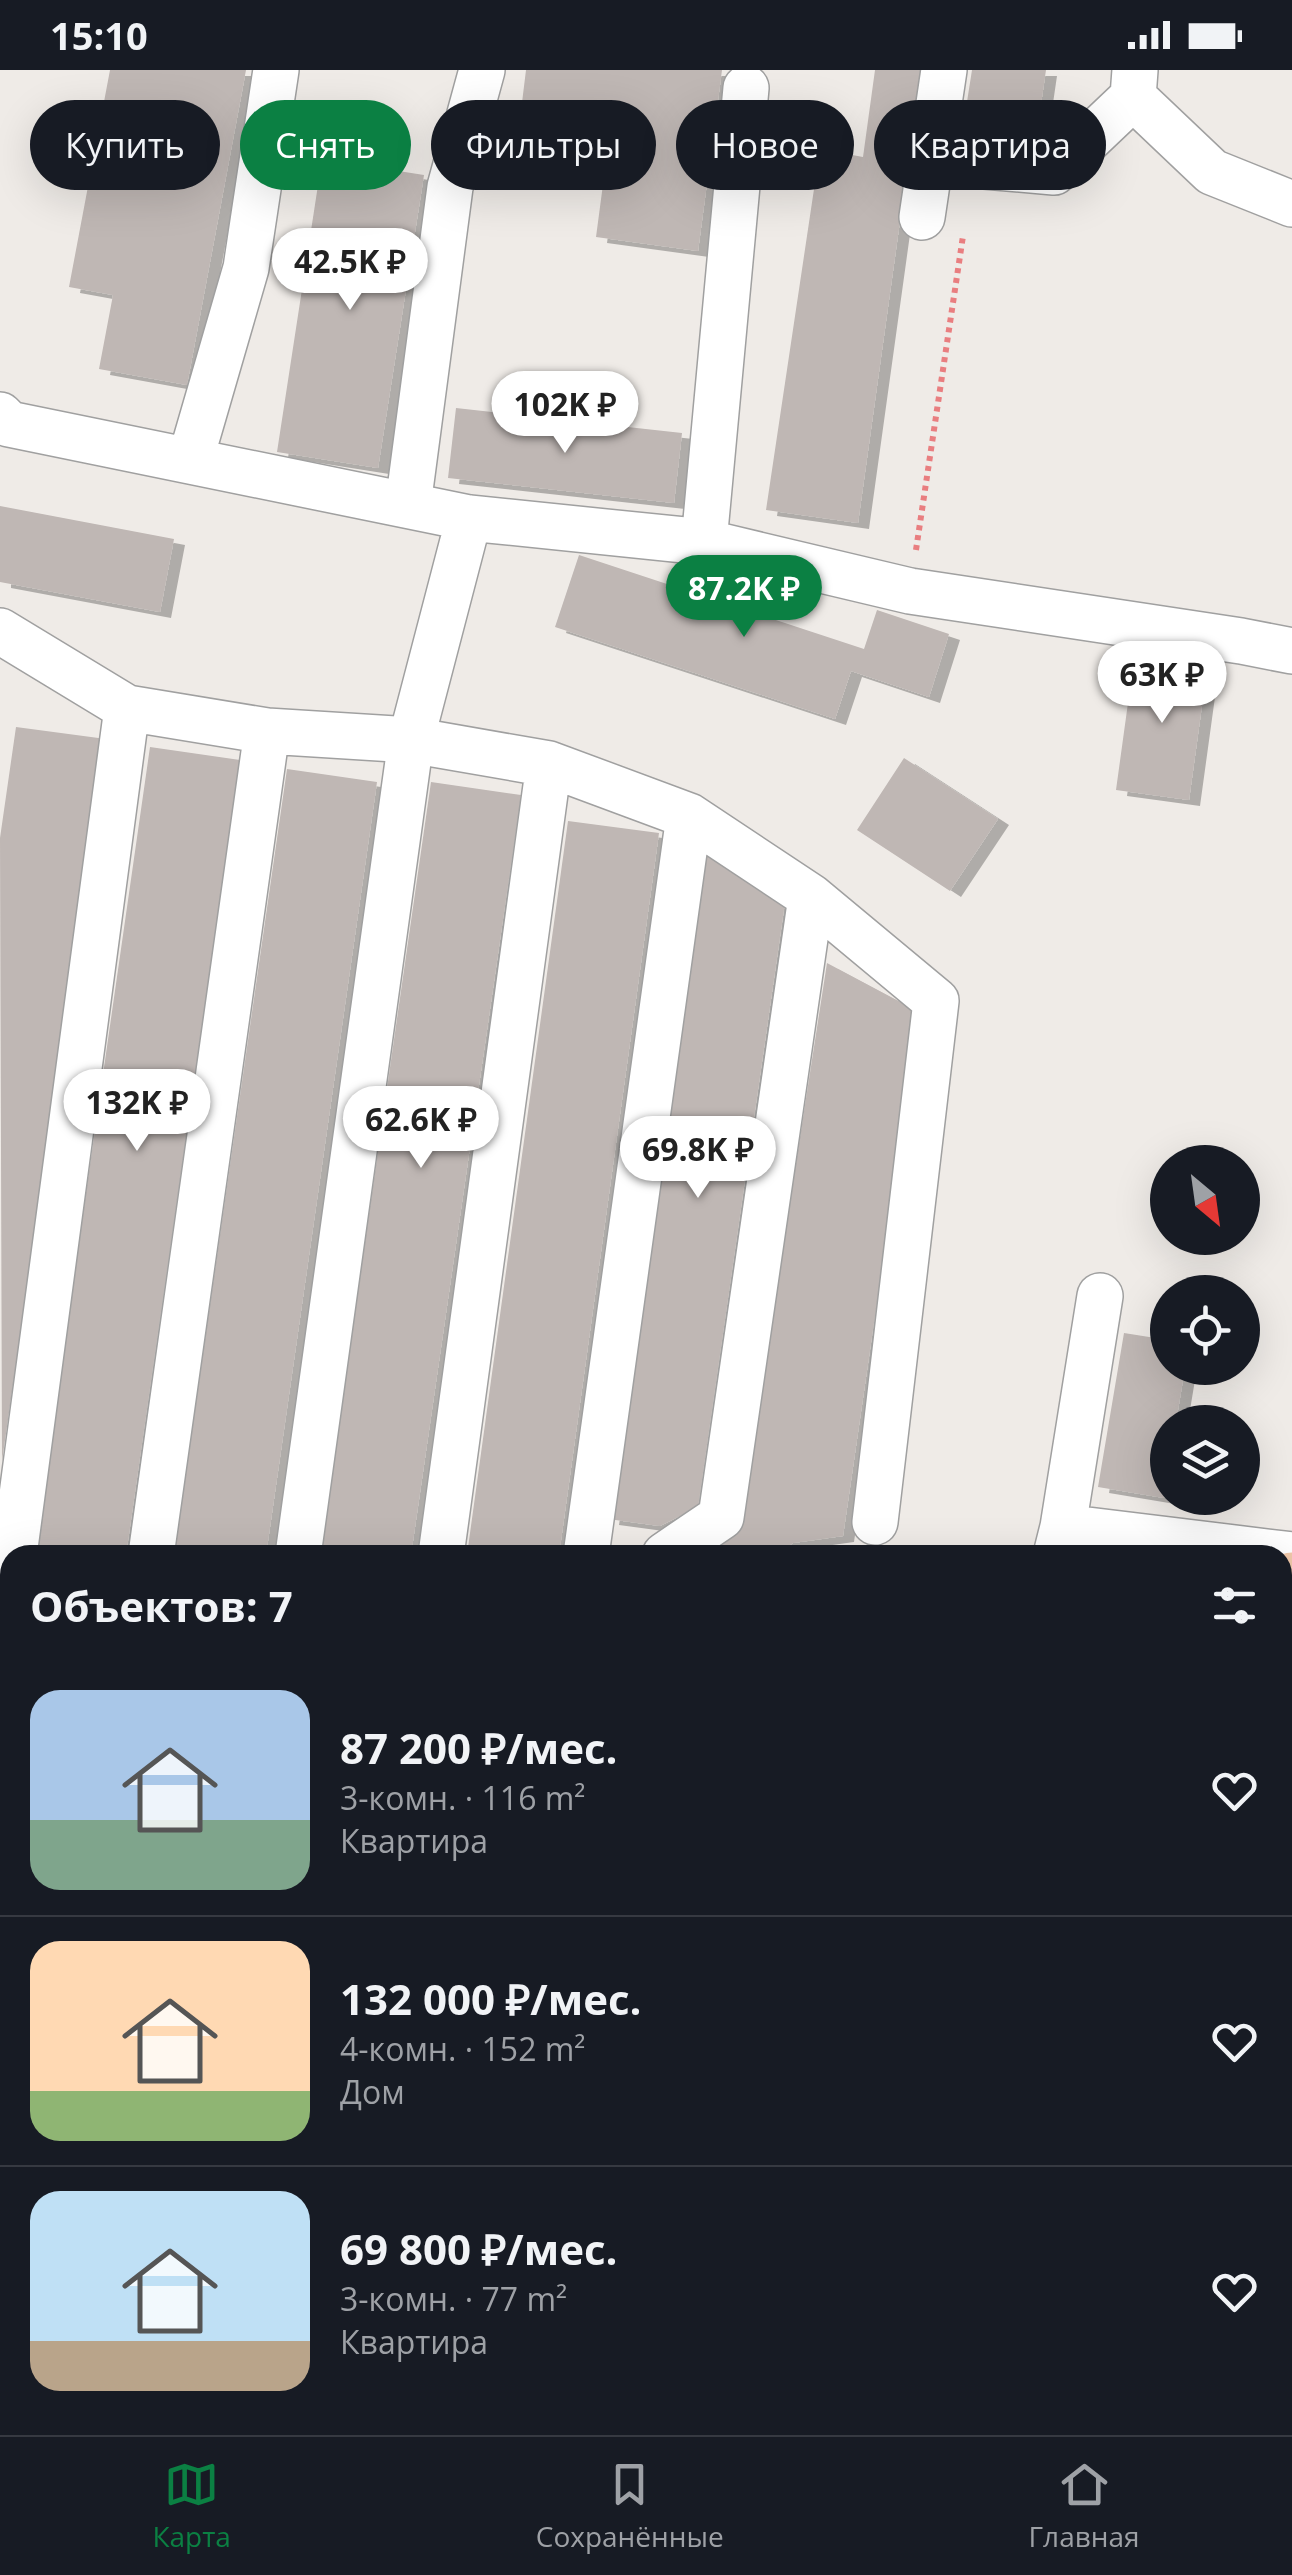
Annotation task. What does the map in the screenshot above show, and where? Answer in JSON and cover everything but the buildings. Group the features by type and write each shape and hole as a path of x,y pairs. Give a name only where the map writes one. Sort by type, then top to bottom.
{"street":[{"path":"190,461 246,268 276,70"},
{"path":"408,505 450,187 482,70"},
{"path":"922,217 944,70"},
{"path":"1106,115 1134,84 1212,172 1292,204"},
{"path":"704,542 746,88"},
{"path":"0,416 9,424 469,518 704,542 910,591 1242,640 1292,652"},
{"path":"299,1545 411,740 469,518"},
{"path":"0,631 127,708 267,731 411,740 549,764 689,816 810,898 936,1001 875,1522"},
{"path":"15,1545 127,708"},
{"path":"153,1545 267,731"},
{"path":"442,1545 549,764"},
{"path":"587,1545 689,816"},
{"path":"680,1545 721,1517 810,898"},
{"path":"1100,1296 1059,1541 1126,1545"}],"path":[{"path":"910,591 969,190"}]}
